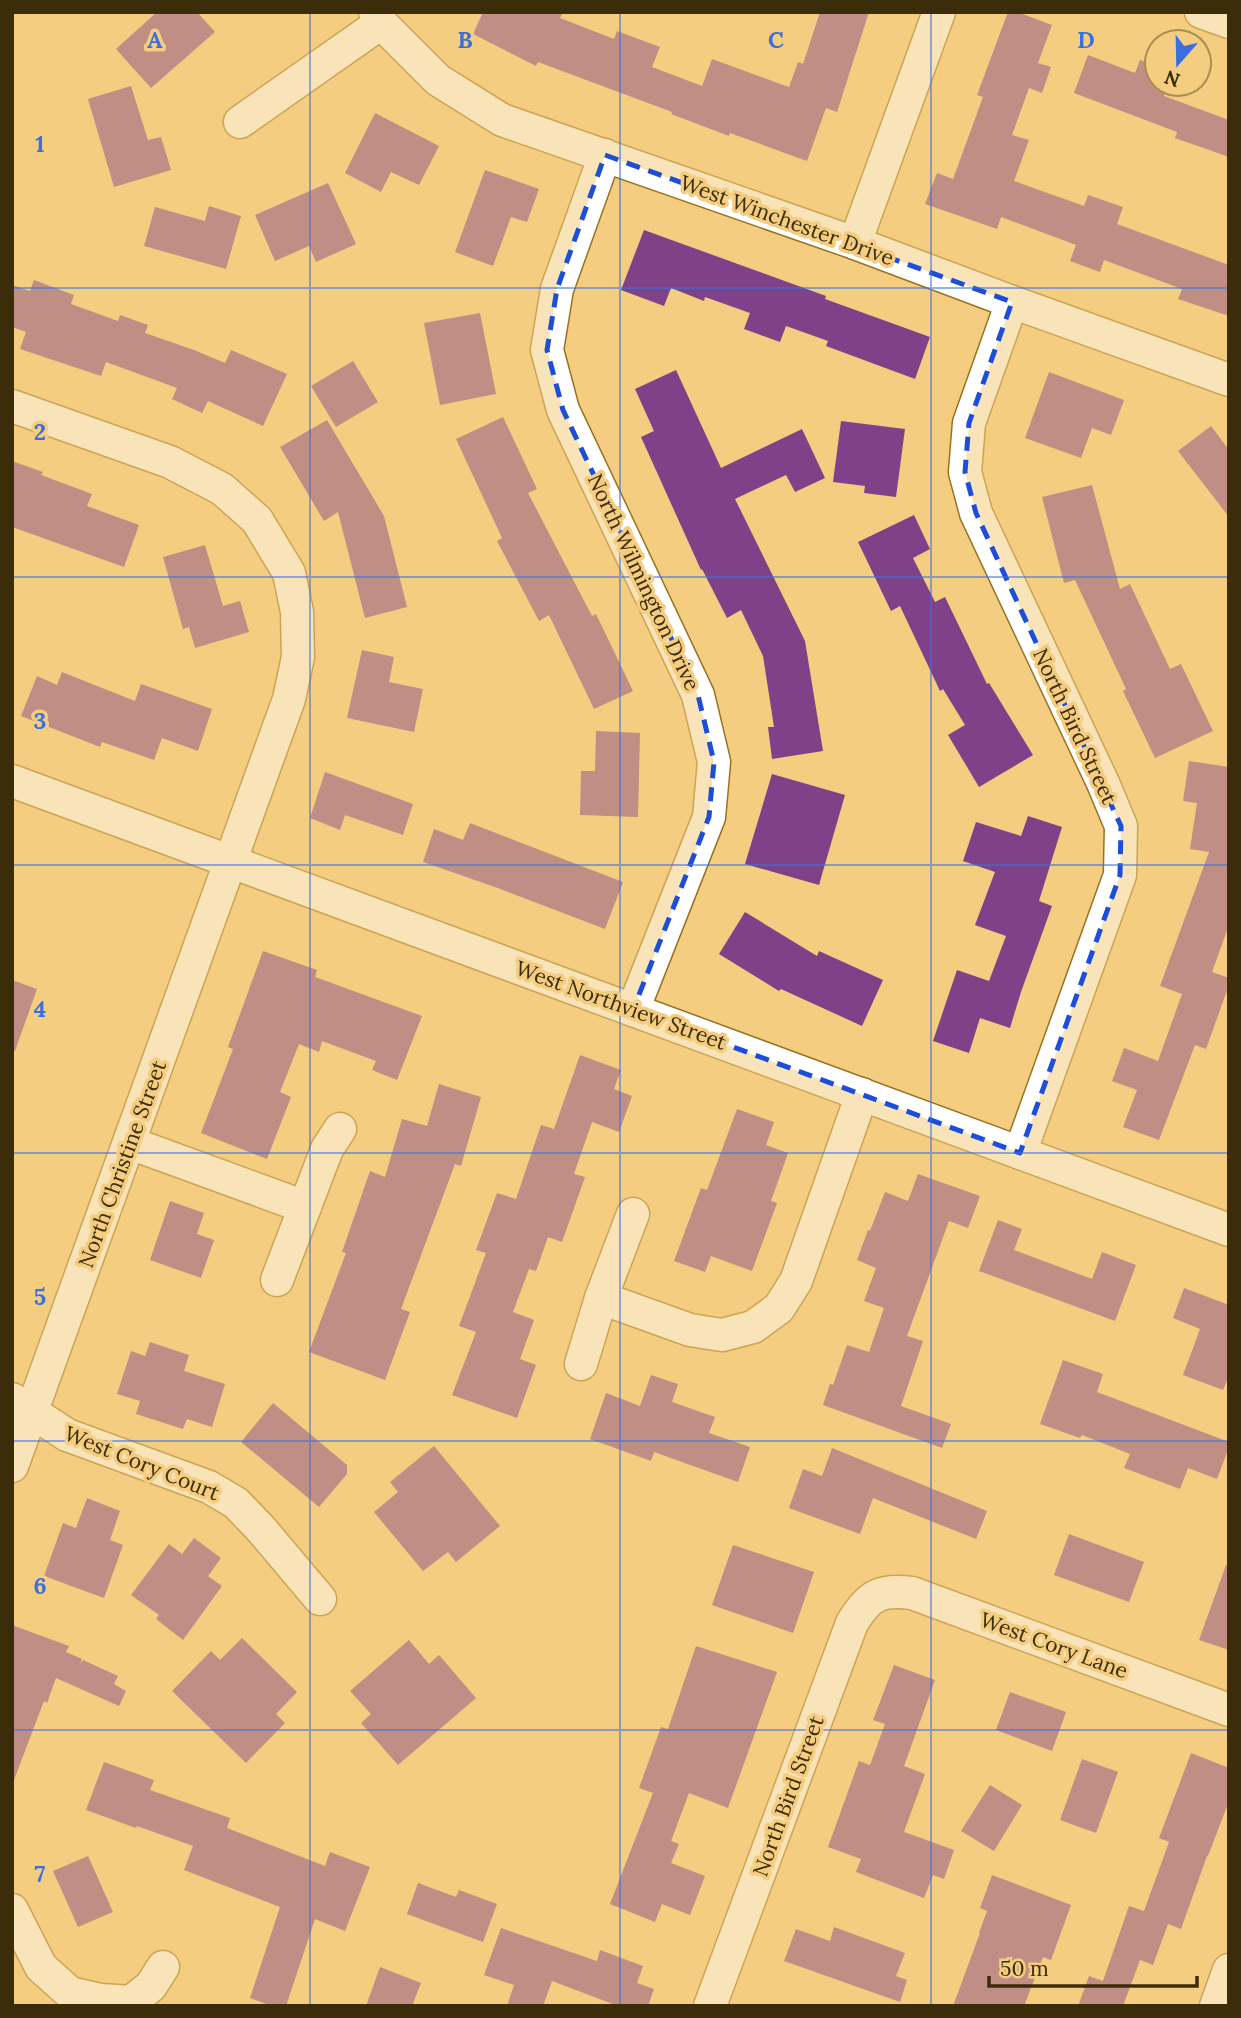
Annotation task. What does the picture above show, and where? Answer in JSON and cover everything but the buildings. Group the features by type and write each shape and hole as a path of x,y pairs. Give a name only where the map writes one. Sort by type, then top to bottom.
{"street":[{"path":"855,243 939,12"},
{"path":"1201,12 1229,22"},
{"path":"240,121 378,18"},
{"name":"West Winchester Drive","path":"378,18 438,80 502,120 855,243 1229,380"},
{"name":"North Wilmington Drive","path":"604,155 557,289 547,350 564,410 698,695 714,761 709,817 634,1010"},
{"name":"North Bird Street","path":"1012,302 970,423 965,472 976,513 1103,783 1121,827 1120,875 1020,1153"},
{"name":"North Christine Street","path":"12,406 170,462 222,489 257,520 289,573 297,612 298,657 289,699 130,1143 22,1405 12,1466"},
{"name":"West Northview Street","path":"12,781 1229,1230"},
{"path":"601,1298 690,1330 722,1335 753,1327 779,1308 796,1280 862,1094"},
{"path":"277,1280 327,1149 340,1129"},
{"path":"130,1143 304,1207"},
{"path":"581,1364 601,1298 633,1214"},
{"name":"West Cory Court","path":"22,1405 68,1435 209,1487 236,1503 320,1599"},
{"name":"West Cory Lane","path":"877,1594 894,1591 912,1593 1229,1710"},
{"name":"North Bird Street","path":"710,2006 852,1623 862,1606 877,1594"},
{"path":"12,1910 41,1966 70,1993 101,2000 131,2002 151,1986 163,1967"},
{"path":"1216,2006 1229,1970"}],"highlighted area":[{"path":"605,155 1012,302 969,423 965,472 976,513 1121,826 1120,875 1020,1153 633,1010 709,817 714,762 698,695 563,410 547,350 557,289"}]}
